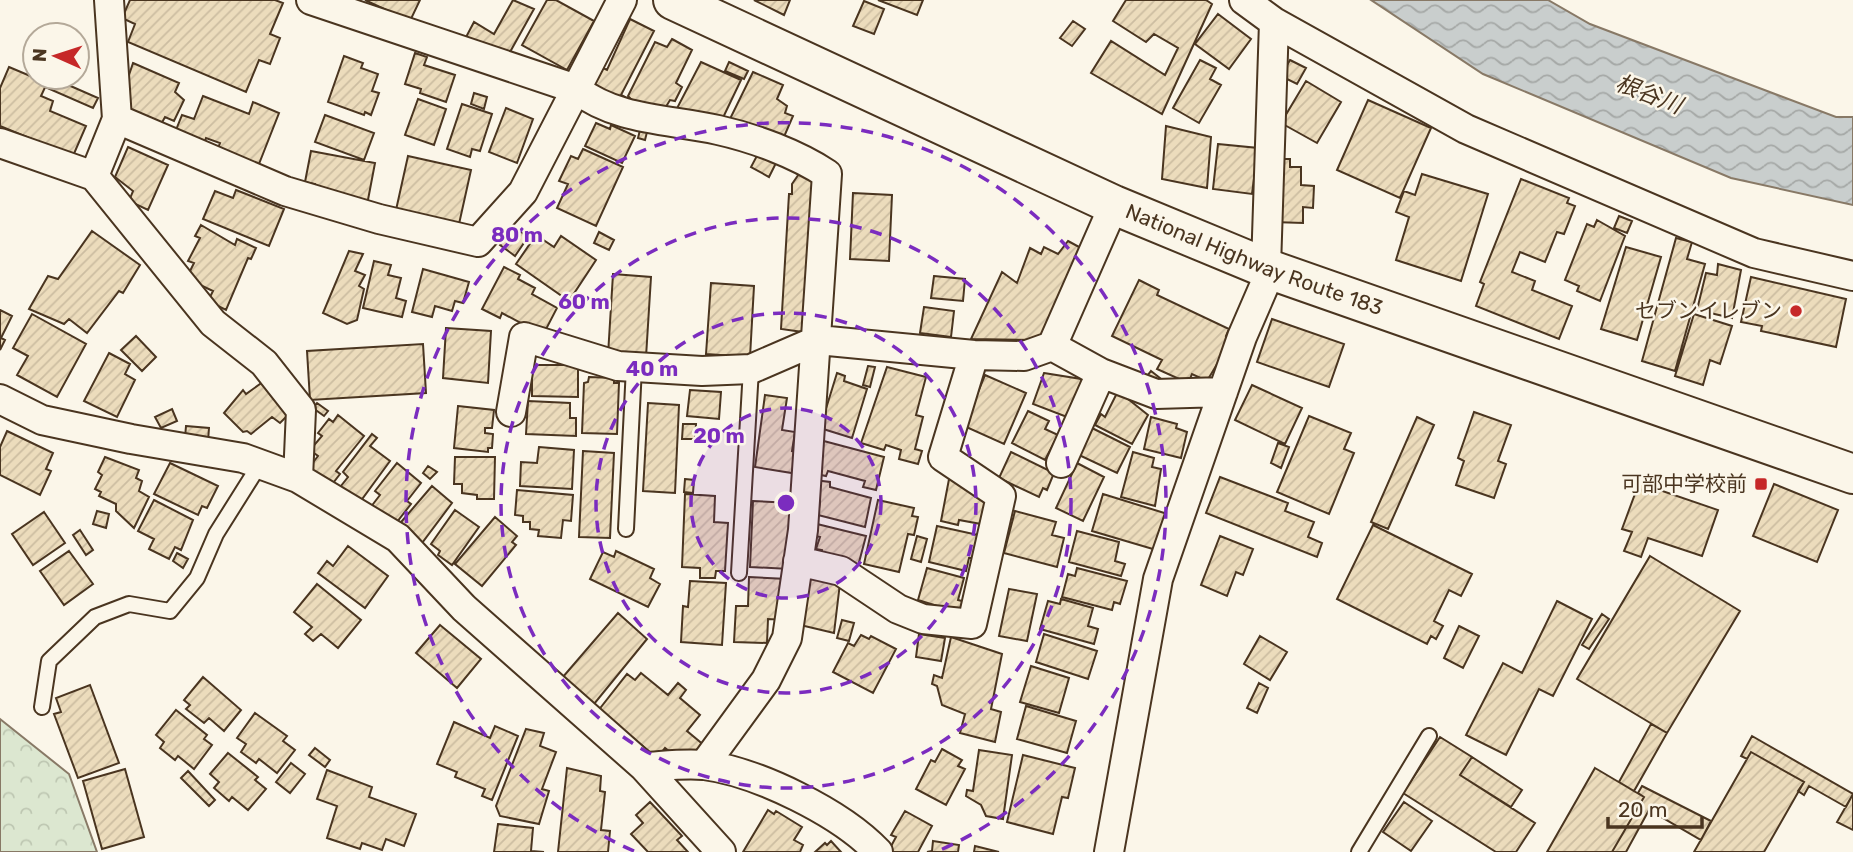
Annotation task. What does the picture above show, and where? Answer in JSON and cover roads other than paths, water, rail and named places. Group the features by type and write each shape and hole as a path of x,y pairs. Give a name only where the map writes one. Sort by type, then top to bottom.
{"highway":[{"name":"National Highway Route 183","path":"673,0 1114,205 1269,269 1853,474"}],"street":[{"path":"94,176 117,119 109,0"},
{"path":"311,0 576,89 594,104 654,120 719,130 749,139 813,165 827,174 818,340 798,561 788,638 759,691 704,765"},
{"path":"117,119 285,191 379,219 478,242 523,192 622,0"},
{"path":"1244,0 1274,22 1466,129 1754,253 1853,276"},
{"path":"1110,852 1158,579 1242,337 1269,269 1274,22"},
{"path":"0,143 94,176 213,323 264,363 301,410 298,478"},
{"path":"511,412 524,337 618,366 702,371 751,369 818,340 974,355 1024,356 1052,346 1114,205"},
{"path":"1052,346 1101,373 1156,394 1223,392"},
{"path":"798,561 841,570 898,609 923,619 972,624 1002,496 943,457 974,355"},
{"path":"1061,463 1101,373"},
{"path":"0,399 42,420 131,439 243,458 298,478 398,538 473,617 644,767 721,852"},
{"path":"644,767 704,765 761,782 830,812 878,852"}],"lane":[{"path":"626,529 634,367"},
{"path":"739,573 751,369"},
{"path":"41,707 49,661 95,617 129,604 170,611 197,578 216,534 260,464"},
{"path":"1359,852 1429,736"}],"water":[{"name":"根谷川","path":"1371,0 1548,0 1590,24 1836,117 1853,117 1853,205 1731,178 1483,74"}],"place":[{"name":"セブンイレブン","path":"1796,311"},
{"name":"可部中学校前","path":"1761,484"}]}
